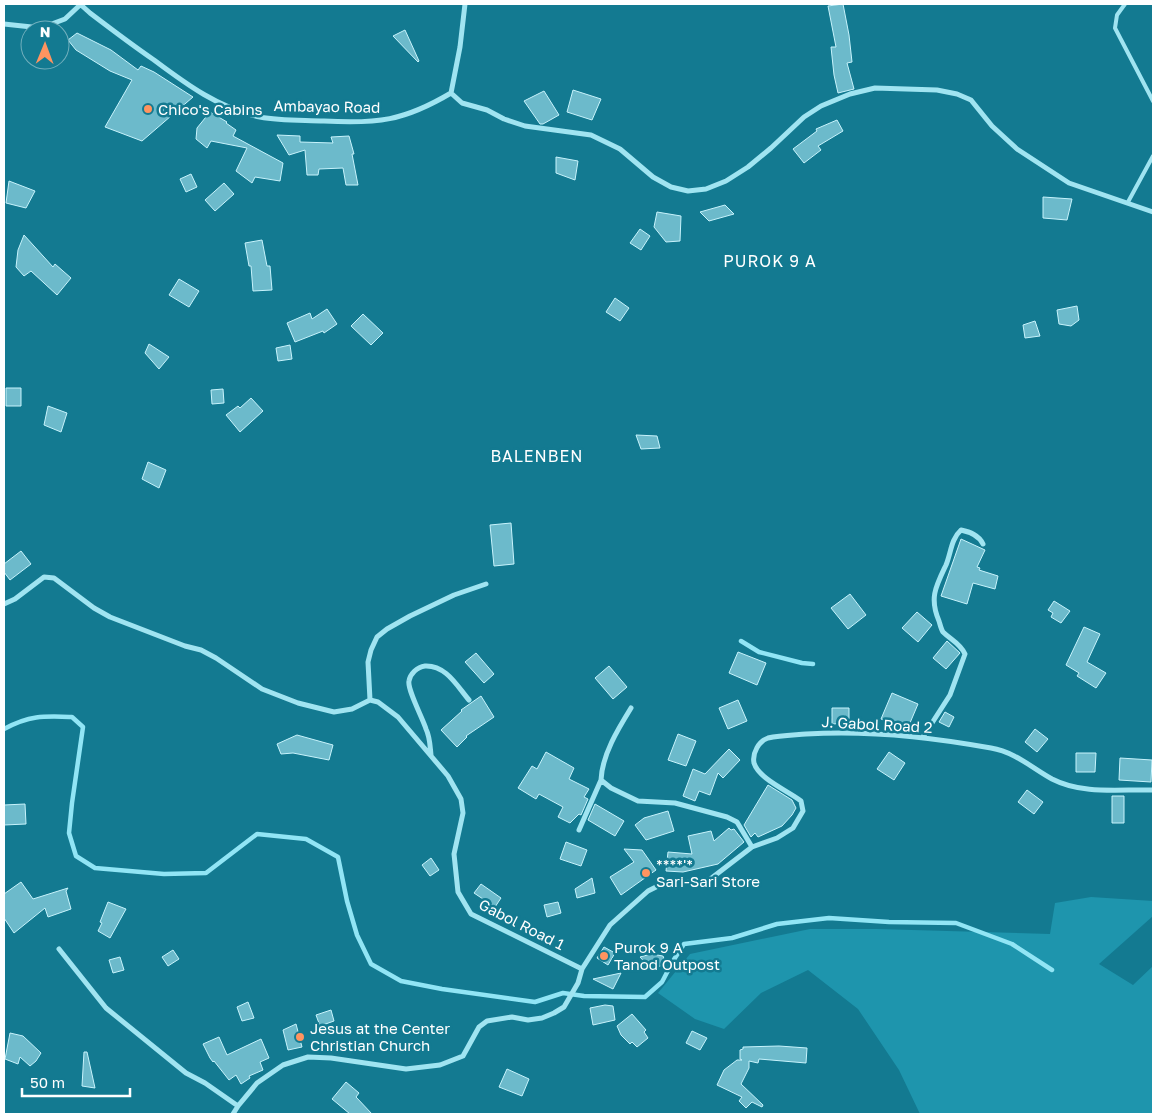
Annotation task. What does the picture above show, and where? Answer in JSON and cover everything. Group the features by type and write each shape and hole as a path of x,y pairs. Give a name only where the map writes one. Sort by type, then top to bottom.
{"street":[{"path":"4,24 41,28 64,19 81,4"},
{"name":"Ambayao Road","path":"81,4 90,14 204,95 236,110 261,117 378,122 409,114 435,103 451,93"},
{"path":"465,4 460,47 451,93 462,103 488,110 504,119 525,126 591,135 620,149 653,177 671,188 688,191 706,189 726,181 748,167 804,117 821,106 850,94 875,88 938,90 958,94 971,100 992,126 1017,149 1070,183 1153,212"},
{"path":"923,738 950,695 965,654 962,648 943,631 935,613 933,600 938,581 956,535 961,530 981,538 983,544"},
{"path":"4,604 15,599 44,577 54,578 110,618 185,646 201,650 262,689 298,703 334,712 352,709 370,700 368,662 377,637 410,616 454,595 486,584"},
{"path":"431,756 430,739 427,729 410,691 408,682 412,674 420,666 436,668 448,675 469,700"},
{"name":"Gabol Road 1","path":"370,700 378,702 398,718 448,776 462,799 463,813 454,854 458,892 467,909 471,914 582,969"},
{"path":"579,830 601,780 608,752 623,721 632,708"},
{"name":"J. Gabol Road 2","path":"238,1106 257,1083 284,1065 308,1057 331,1058 406,1069 440,1065 462,1056 479,1027 487,1021 499,1018 528,1020 542,1018 554,1013 564,1006 578,983 582,969 610,925 648,891 668,881 682,883 709,880 752,847 785,834 798,822 803,811 800,801 771,783 754,763 754,753 760,743 767,738 848,732 923,738 994,748 1019,758 1052,779 1073,787 1111,790 1153,790"},
{"path":"601,780 611,788 638,801 675,803 727,817 737,822 752,847"},
{"path":"59,949 106,1008 186,1073 205,1083 238,1106 233,1114"}],"lane":[{"path":"1125,4 1116,15 1115,28 1153,101"},
{"path":"1128,202 1153,156"}],"shaded area":[{"path":"1091,897 1153,901 1153,916 1099,964 1133,985 1153,966 1153,1114 920,1114 899,1070 858,1009 808,970 761,993 724,1029 695,1019 658,993 690,954 810,929 1050,934 1055,903"}],"building":[{"path":"843,4 852,62 847,63 854,89 838,93 831,47 836,47 828,6"},
{"path":"405,30 419,61 418,62 393,36"},
{"name":"Chico's Cabins","path":"77,33 111,50 138,70 141,66 154,72 193,97 142,141 105,127 132,80 110,71 76,50 70,42 70,38"},
{"path":"573,90 601,99 592,120 567,112"},
{"path":"544,91 559,115 540,124 524,101"},
{"path":"210,112 236,130 233,136 283,163 280,181 255,177 252,183 236,171 247,148 211,141 207,148 196,139 197,128"},
{"path":"837,120 843,131 818,146 821,150 804,163 793,149 817,131 816,129"},
{"path":"277,135 300,136 300,142 333,143 331,137 349,136 354,154 352,154 358,185 346,185 343,168 319,169 318,175 307,175 305,150 289,155"},
{"path":"556,157 578,161 575,180 556,173"},
{"path":"191,174 197,187 186,192 180,179"},
{"path":"9,181 35,191 26,208 6,203"},
{"path":"224,183 234,194 215,211 205,200"},
{"path":"1043,197 1072,199 1067,220 1043,218"},
{"path":"725,205 734,214 709,221 700,212"},
{"path":"657,212 681,216 680,241 666,242 654,227"},
{"path":"640,229 650,236 641,250 630,243"},
{"path":"24,235 53,267 55,264 71,278 57,295 31,271 24,276 16,267 18,250"},
{"path":"262,240 267,266 270,266 272,290 253,291 251,266 249,266 245,243"},
{"path":"179,279 199,291 189,307 169,295"},
{"path":"615,298 629,308 620,321 606,312"},
{"path":"1077,306 1079,320 1071,326 1059,324 1057,310"},
{"path":"327,309 337,324 324,333 323,331 295,342 287,323 310,313 312,319"},
{"path":"363,314 383,333 371,345 351,326"},
{"path":"1035,321 1040,336 1025,338 1023,325"},
{"path":"149,344 169,357 159,369 145,353"},
{"path":"290,345 292,359 278,361 276,348"},
{"path":"6,388 21,388 21,406 6,406"},
{"path":"223,389 224,403 212,404 211,390"},
{"path":"251,398 263,411 240,432 226,415 238,406 240,408"},
{"path":"48,406 67,413 61,432 44,425"},
{"path":"636,435 657,436 660,448 641,449"},
{"path":"148,462 166,470 159,488 142,479"},
{"path":"511,523 514,564 494,566 490,525"},
{"path":"961,539 985,550 977,567 980,568 979,570 998,576 995,589 973,583 967,604 941,596"},
{"path":"21,551 31,564 10,580 4,572 4,564"},
{"path":"850,594 866,615 848,629 831,608"},
{"path":"1054,601 1070,611 1061,623 1051,617 1053,613 1048,610"},
{"path":"917,612 932,625 918,642 902,628"},
{"path":"1084,627 1100,634 1087,662 1106,673 1096,688 1077,676 1079,673 1066,665"},
{"path":"947,641 960,653 946,669 933,658"},
{"path":"738,652 766,663 757,685 729,673"},
{"path":"476,653 494,674 484,683 465,662"},
{"path":"609,666 627,687 613,699 595,678"},
{"path":"892,693 918,704 907,730 881,719"},
{"path":"481,696 494,717 466,736 457,747 441,730 461,710"},
{"path":"738,700 747,721 728,729 719,708"},
{"path":"832,708 849,708 849,723 832,724"},
{"path":"945,712 954,717 949,727 939,722"},
{"path":"1035,729 1048,739 1037,752 1025,742"},
{"path":"678,734 696,741 686,766 668,760"},
{"path":"297,735 333,745 329,760 293,753 281,754 277,744"},
{"path":"729,749 740,760 723,778 718,773 710,795 699,791 695,801 683,796 693,769 705,774"},
{"path":"546,752 574,768 569,779 589,789 584,797 588,799 581,815 579,814 570,823 558,817 563,807 539,794 536,799 518,788 532,766 537,769"},
{"path":"889,752 905,763 894,780 877,769"},
{"path":"1076,753 1096,753 1095,772 1076,772"},
{"path":"1120,758 1152,760 1151,782 1119,780"},
{"path":"768,785 792,800 796,808 782,826 758,837 755,833 751,837 744,825"},
{"path":"1027,790 1043,802 1034,814 1018,802"},
{"path":"1112,796 1124,796 1124,823 1112,823"},
{"path":"25,804 26,824 4,825 4,805"},
{"path":"595,804 624,821 615,836 588,820"},
{"path":"668,811 674,831 646,840 635,825 644,818"},
{"path":"729,828 731,830 734,829 744,842 718,864 683,872 666,871 668,852 692,854 688,836 711,831 714,841"},
{"path":"566,842 587,850 581,866 560,859"},
{"path":"624,849 642,850 656,870 621,895 610,877 634,862"},
{"path":"431,858 439,870 430,876 422,865"},
{"path":"592,878 595,893 577,898 575,889"},
{"path":"21,882 33,899 68,888 66,891 71,909 48,917 45,908 14,933 4,918 4,894"},
{"path":"481,884 501,898 495,907 474,893"},
{"path":"108,902 126,909 110,938 98,931"},
{"path":"558,902 561,913 547,917 544,905"},
{"path":"604,947 615,953 608,965 597,958"},
{"path":"173,950 179,959 168,966 162,957"},
{"path":"651,954 663,956 666,964 651,969 640,957"},
{"path":"120,957 124,970 113,973 109,960"},
{"path":"621,973 613,989 593,979"},
{"path":"248,1002 254,1018 242,1021 237,1007"},
{"path":"605,1005 613,1006 615,1020 593,1025 590,1008"},
{"path":"331,1010 334,1021 320,1026 316,1015"},
{"path":"632,1014 646,1030 644,1032 648,1038 637,1047 632,1042 630,1044 621,1035 617,1026"},
{"path":"296,1024 302,1047 288,1050 283,1030"},
{"path":"692,1031 707,1038 700,1050 686,1043"},
{"path":"10,1033 23,1036 41,1053 30,1066 20,1057 18,1064 5,1059"},
{"path":"219,1037 227,1055 261,1039 269,1058 260,1062 263,1070 249,1076 250,1078 241,1084 236,1075 229,1080 210,1058 203,1044"},
{"path":"779,1046 807,1048 806,1063 759,1059 758,1063 749,1061 749,1068 741,1084 763,1105 762,1107 752,1102 746,1108 739,1101 742,1097 717,1085 724,1070 737,1060 742,1060 740,1059 740,1050 743,1047"},
{"path":"84,1052 87,1052 95,1088 82,1086"},
{"path":"507,1069 529,1079 522,1096 499,1087"},
{"path":"346,1082 359,1093 356,1097 372,1114 350,1114 332,1099"}],"waterway":[{"path":"741,641 759,652 813,664"},
{"path":"4,729 22,721 45,717 72,717 83,727 69,833 76,856 95,868 164,874 206,873 257,834 306,839 338,857 347,901 357,935 371,964 401,981 442,989 535,1002 563,993 584,996 645,997 662,982 684,944 732,938 777,924 829,918 889,922 956,923 1012,944 1052,970"}],"place":[{"name":"Chico's Cabins","path":"148,109"},
{"name":"****'* Sari-Sari Store","path":"646,873"},
{"name":"Purok 9 A Tanod Outpost","path":"604,956"},
{"name":"Jesus at the Center Christian Church","path":"300,1037"}],"district":[{"name":"PUROK 9 A","path":"770,261"},
{"name":"BALENBEN","path":"537,456"}]}
